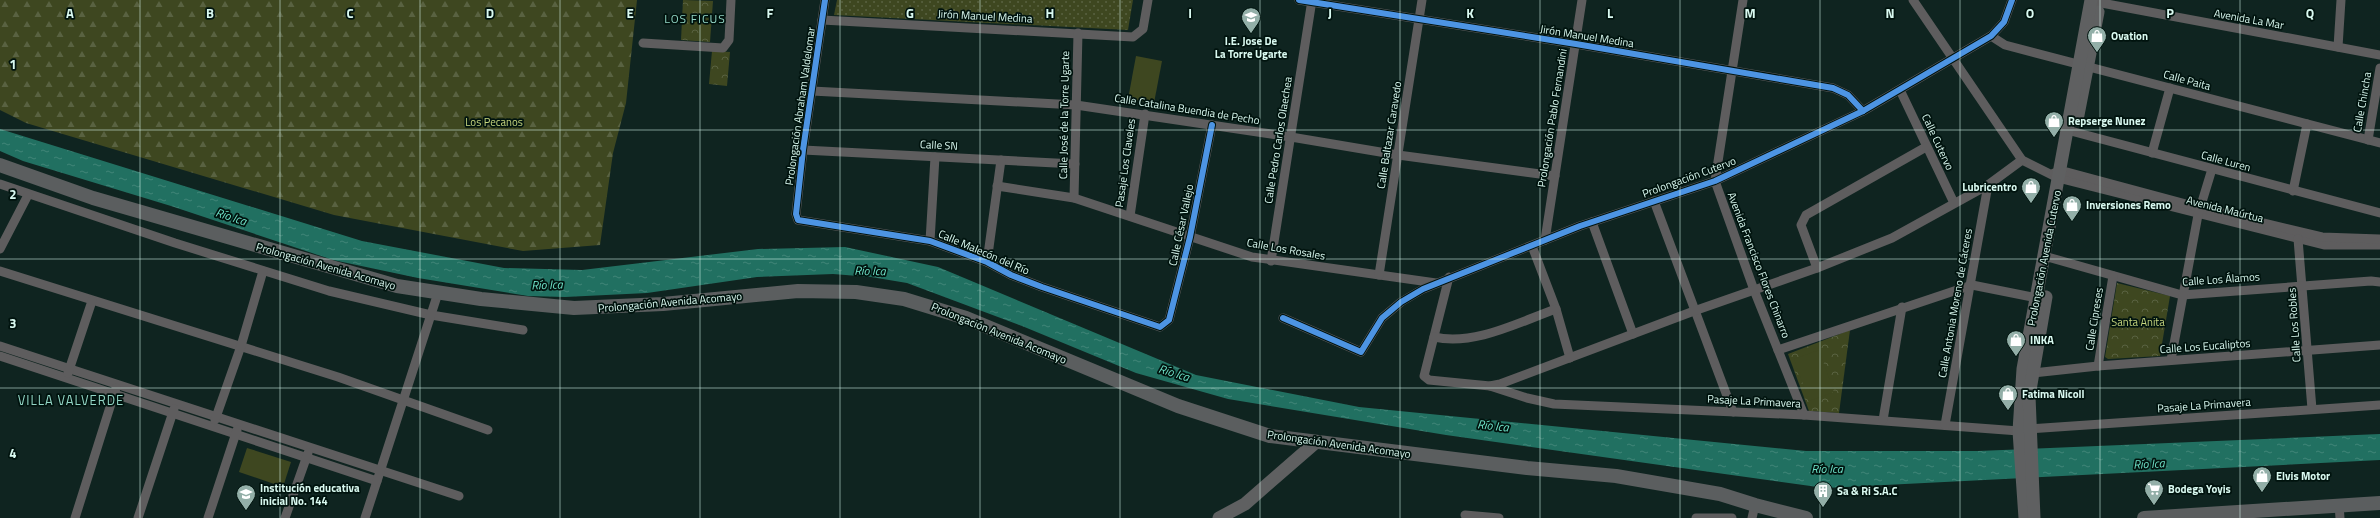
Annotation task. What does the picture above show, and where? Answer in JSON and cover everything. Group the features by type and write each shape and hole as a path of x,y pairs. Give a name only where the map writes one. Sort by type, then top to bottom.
{"main road":[{"name":"Prolongación Avenida Acomayo","path":"0,165 92,198 321,266 397,286 438,293 574,308 663,304 798,291 856,292 904,299 966,318 1142,392 1218,421 1270,436 1315,443 1527,468 1616,476 1720,494 1753,512 1806,518"},
{"path":"2152,518 2339,512 2380,503"}],"street":[{"path":"643,43 723,48 729,40 731,0"},
{"name":"Prolongación Abraham Valdelomar","path":"796,214 803,150 826,0"},
{"name":"Jirón Manuel Medina","path":"822,20 1133,37 1140,33 1143,29 1148,0"},
{"name":"Jirón Manuel Medina","path":"1299,0 1576,44 1840,90 1855,101 1863,111"},
{"name":"Calle Baltazar Caravedo","path":"1379,275 1422,0"},
{"name":"Prolongación Pablo Fernandini","path":"1546,240 1582,0"},
{"name":"Avenida Francisco Flores Chinarro","path":"1743,0 1715,181 1754,290 1804,415"},
{"path":"1913,0 2022,160 2060,175"},
{"name":"Prolongación Cutervo","path":"1283,318 1354,350 1362,350 1382,318 1401,302 1436,283 1592,222 1715,181 1863,111 1991,36 2004,22 2012,0"},
{"path":"2338,47 2341,0"},
{"name":"Calle Pedro Carlos Olaechea","path":"1271,261 1312,1"},
{"name":"Avenida La Mar","path":"2094,1 2380,54"},
{"name":"Prolongación Avenida Cutervo","path":"2024,433 2033,374 2041,299 2060,175 2071,131 2084,66 2094,1"},
{"name":"Calle José de la Torre Ugarte","path":"1074,198 1078,33"},
{"name":"Calle Paita","path":"1991,36 2005,45 2380,143"},
{"name":"Calle Chincha","path":"2368,140 2380,68"},
{"path":"2152,152 2170,88"},
{"name":"Calle Cutervo","path":"1900,90 1954,203"},
{"name":"Calle Catalina Buendia de Pecho","path":"812,91 1076,105 1145,114 1398,155 1555,176"},
{"name":"Pasaje Los Claveles","path":"1130,216 1145,114"},
{"path":"2293,191 2308,124"},
{"name":"Calle César Vallejo","path":"1163,326 1169,320 1190,237 1212,125"},
{"name":"Calle Luren","path":"2071,131 2380,213"},
{"path":"1817,268 1801,225 1806,215 1926,147"},
{"name":"Calle SN","path":"803,150 1075,164"},
{"path":"930,240 935,157"},
{"path":"987,262 1001,160"},
{"path":"1449,277 1424,374 1425,378 1490,386 1511,380 1694,311 1817,268 1892,238 1988,185 2022,160"},
{"path":"2171,360 2182,295 2199,212 2212,169"},
{"name":"Avenida Maúrtua","path":"2060,175 2324,245 2380,245"},
{"path":"0,184 28,195 328,291 431,315 523,330"},
{"name":"Calle Antonia Moreno de Cáceres","path":"1945,425 1972,285 1988,185"},
{"name":"Calle Los Rosales","path":"998,186 1074,198 1252,258 1436,283"},
{"path":"0,249 28,195"},
{"path":"1654,201 1733,412"},
{"name":"Avenida Maúrtua","path":"2199,212 2322,237 2380,240"},
{"name":"Calle Malecón del Río","path":"796,214 798,220 930,240 987,262 1011,275 1042,287 1156,327 1163,326"},
{"path":"1592,222 1633,334"},
{"name":"Calle Los Robles","path":"2298,239 2303,285 2312,409"},
{"path":"1532,246 1556,309 1570,358"},
{"name":"Calle Los Álamos","path":"2048,257 2182,295 2303,285 2371,281 2380,282"},
{"path":"0,271 92,301 241,346 488,430"},
{"path":"213,428 241,346 262,271"},
{"name":"Calle Cipreses","path":"2098,366 2112,276"},
{"path":"1778,350 1902,307 1972,285 2041,299"},
{"path":"365,518 404,402 438,293"},
{"name":"Prolongación Avenida Cutervo","path":"2025,518 2027,495 2023,369 2041,299"},
{"path":"67,378 92,301"},
{"path":"1883,420 1902,307"},
{"path":"1434,337 1446,339 1480,336 1556,309"},
{"name":"Calle Los Eucaliptos","path":"2033,374 2098,366 2380,345"},
{"path":"0,346 460,496"},
{"path":"0,356 114,393 236,436 377,481"},
{"path":"75,518 117,383"},
{"name":"Pasaje La Primavera","path":"1490,386 1527,398 1554,404 1804,415 1945,425 2024,433 2312,409 2380,405"},
{"path":"138,518 175,403"},
{"path":"208,518 239,424"},
{"path":"1219,518 1244,504 1315,443"},
{"path":"285,518 310,448"},
{"name":"Prolongación Avenida Cutervo","path":"2027,495 2034,518"},
{"path":"1465,515 1499,518"},
{"path":"1696,518 1732,518"}],"green space":[{"name":"Los Pecanos","path":"0,0 637,0 626,103 613,153 600,245 523,251 334,215 26,123 0,110"},
{"path":"683,0 713,1 710,42 681,40"},
{"path":"837,0 1133,0 1128,30 834,15"},
{"path":"712,51 730,52 727,86 709,84"},
{"path":"1136,56 1162,61 1154,103 1128,99"},
{"name":"Santa Anita","path":"2117,283 2170,296 2160,356 2108,359 2105,357"},
{"path":"1850,330 1839,413 1809,411 1788,354"},
{"path":"1819,350 1834,392 1809,401 1794,359"},
{"path":"247,448 291,462 283,487 239,472"}],"water":[{"name":"Río Ica","path":"0,129 362,241 504,268 582,270 758,249 845,247 938,267 1196,375 1359,407 1806,451 1978,451 2380,434 2380,460 1825,488 1446,435 1228,399 1136,373 1022,326 907,283 871,277 833,274 757,277 647,293 565,297 528,296 418,278 333,260 171,206 23,161 0,151"}],"cycle path":[{"path":"825,0 803,150 796,214 798,220 930,241 987,262 1011,275 1042,287 1160,327 1169,320 1190,237 1212,125"},
{"path":"1299,0 1576,44 1833,88 1848,95 1863,111"},
{"path":"1283,318 1361,352 1382,318 1401,302 1423,289 1580,226 1715,181 1863,111 1991,36 2004,22 2012,0"}],"place":[{"name":"I.E. Jose De La Torre Ugarte","path":"1251,34"},
{"name":"Ovation","path":"2097,53"},
{"name":"Repserge Nunez","path":"2054,138"},
{"name":"Lubricentro","path":"2031,204"},
{"name":"Inversiones Remo","path":"2072,222"},
{"name":"INKA","path":"2016,357"},
{"name":"Fatima Nicoll","path":"2008,411"},
{"name":"Elvis Motor","path":"2262,493"},
{"name":"Bodega Yoyis","path":"2154,506"},
{"name":"Sa & Ri S.A.C","path":"1823,508"},
{"name":"Institución educativa inicial No. 144","path":"246,511"}],"district":[{"name":"LOS FICUS","path":"695,19"},
{"name":"VILLA VALVERDE","path":"71,400"}]}
